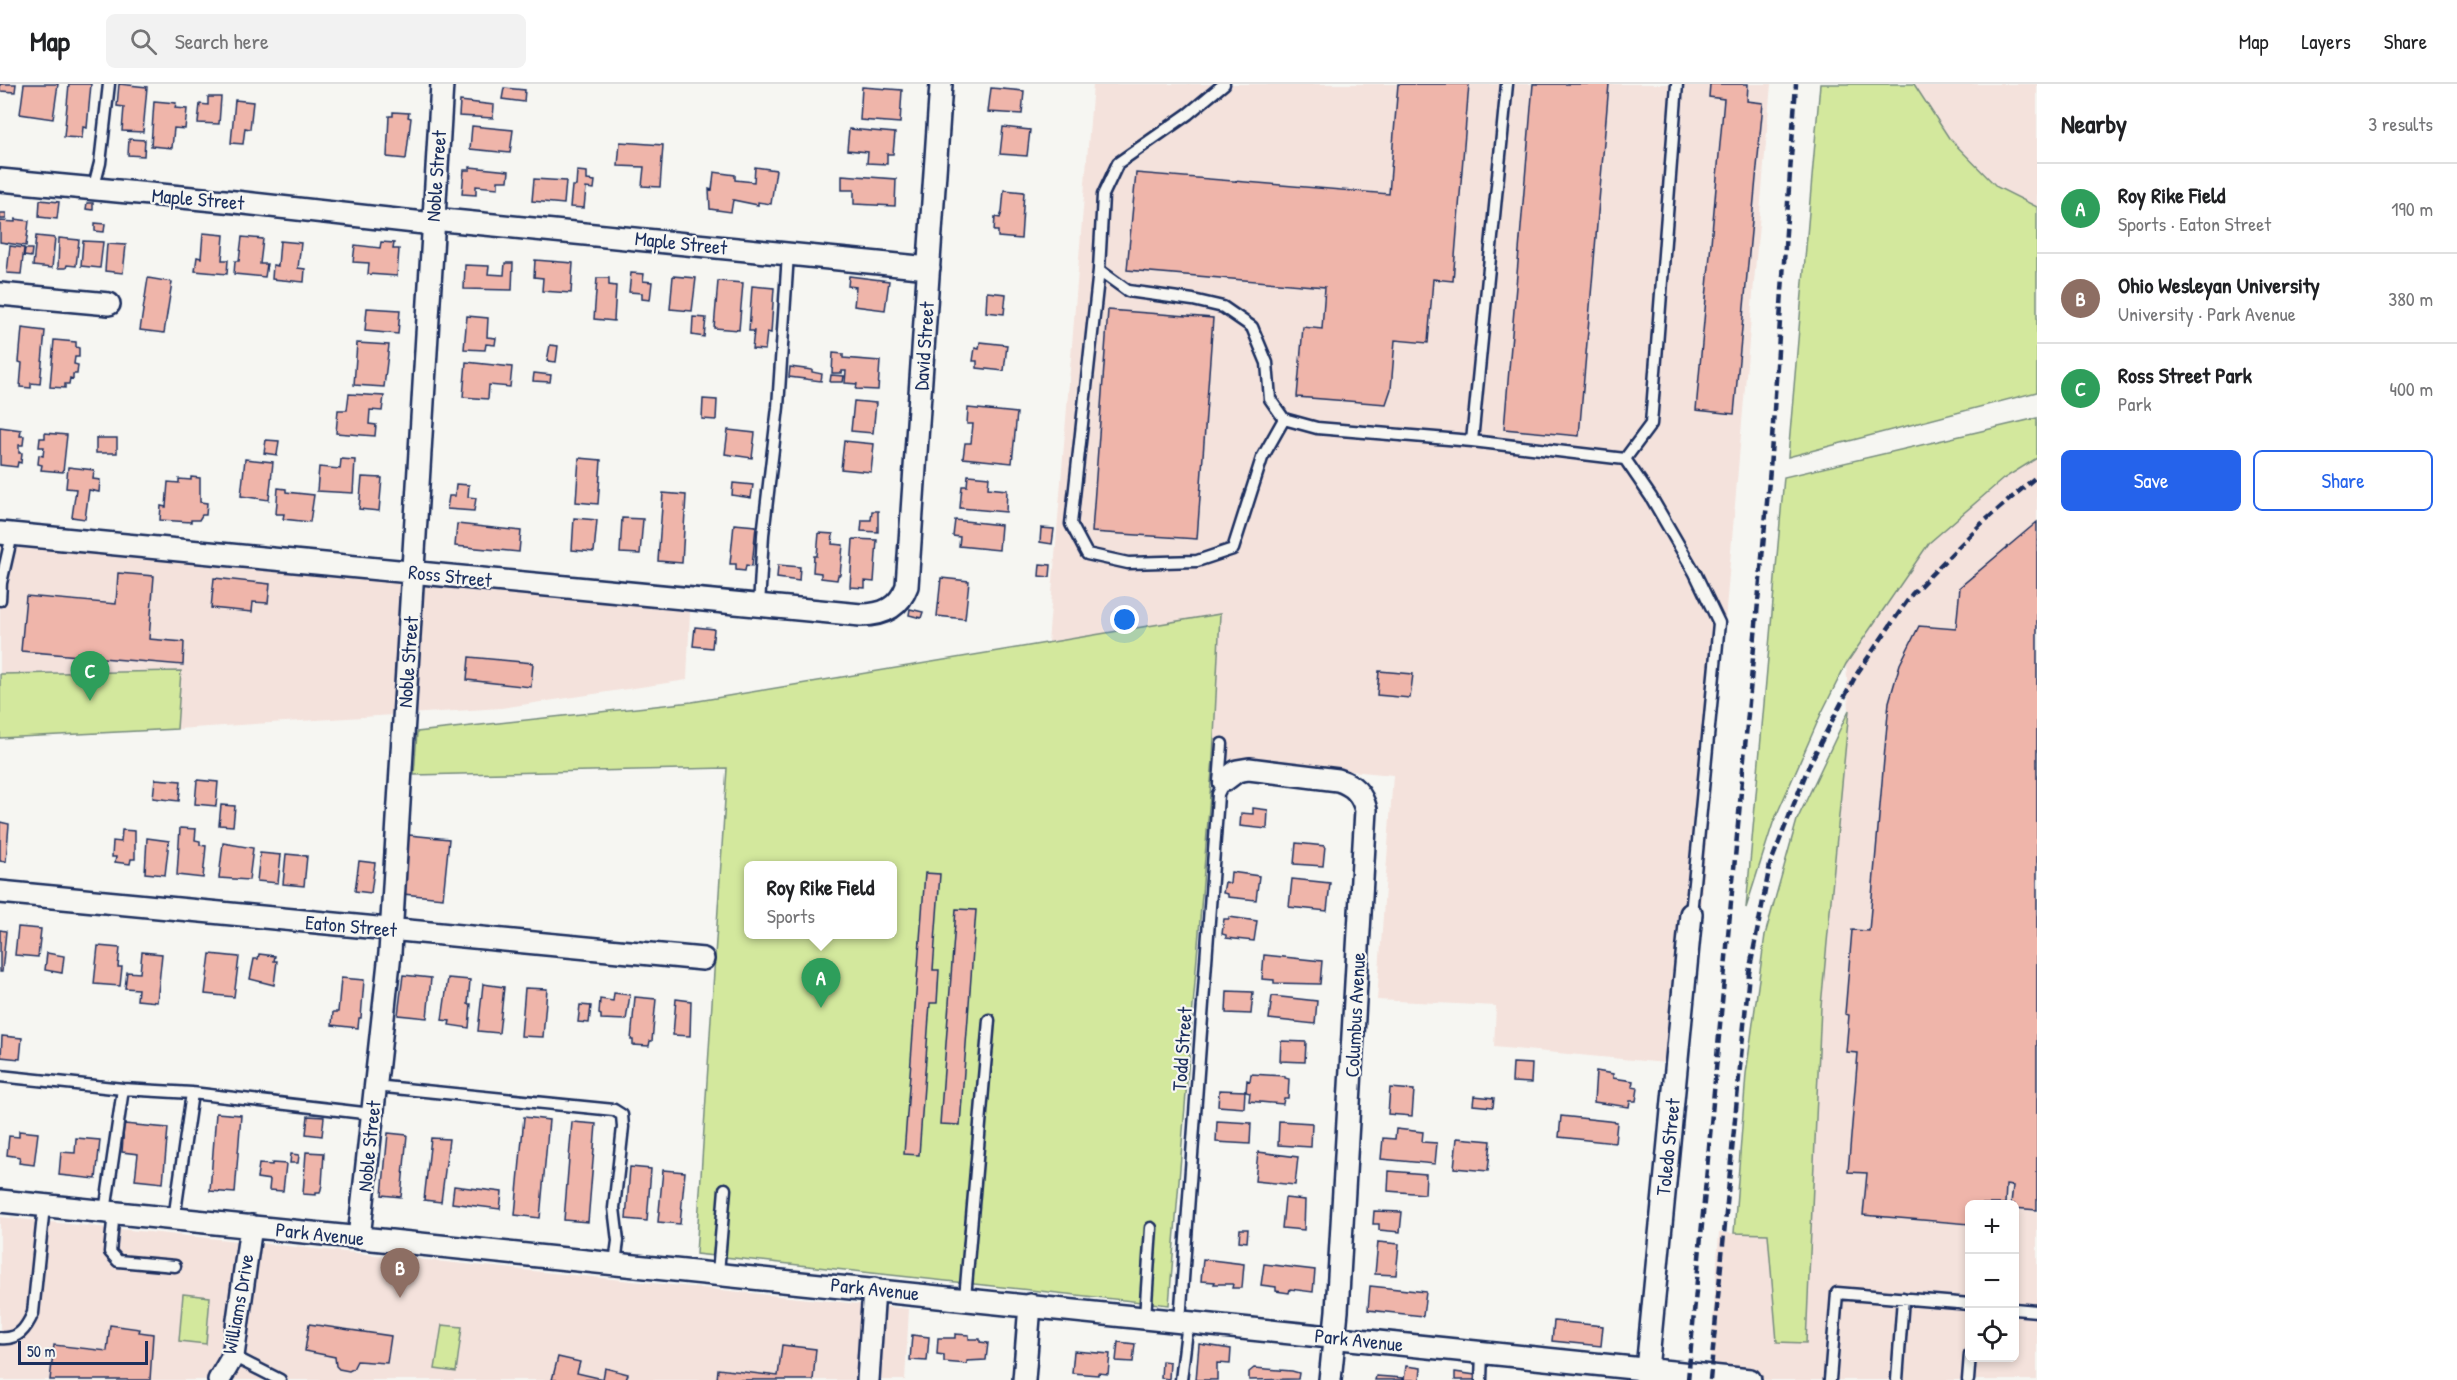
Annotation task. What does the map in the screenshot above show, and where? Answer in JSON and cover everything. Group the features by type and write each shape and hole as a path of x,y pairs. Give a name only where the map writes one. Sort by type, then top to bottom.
{"street":[{"name":"Noble Street","path":"359,1238 390,929 414,572 441,84"},
{"name":"David Street","path":"896,604 907,586 941,84"},
{"name":"Maple Street","path":"0,180 929,268"},
{"path":"0,294 109,304"},
{"name":"Ross Street","path":"6,534 872,615 882,614 896,604"},
{"name":"Columbus Avenue","path":"1222,787 1237,771 1249,770 1338,780 1348,783 1358,791 1366,810 1340,1264 1330,1380"},
{"name":"Eaton Street","path":"0,892 703,959"},
{"name":"Toledo Street","path":"1646,1375 1691,914"},
{"name":"Park Avenue","path":"0,1201 965,1298 1482,1353 1646,1375 1750,1380"},
{"name":"Williams Drive","path":"219,1380 233,1356 251,1226"},
{"path":"868,1380 874,1289"},
{"path":"1024,1380 1030,1305"}],"lane":[{"path":"93,190 100,162 109,84"},
{"path":"1224,84 1188,114 1118,163 1103,195 1099,270 1071,524 1087,554 1128,563 1197,561 1233,549 1262,458 1284,418"},
{"path":"1472,441 1507,84"},
{"path":"1625,459 1651,423 1677,84"},
{"path":"759,606 763,535 778,407 788,254"},
{"path":"1099,270 1128,291 1193,300 1223,307 1252,327 1267,363 1270,399 1284,418 1317,428 1472,441 1540,451 1625,459"},
{"path":"1625,459 1651,497 1690,563 1719,623 1691,914"},
{"path":"0,600 6,534"},
{"name":"Todd Street","path":"1181,1380 1222,787 1222,744"},
{"path":"965,1298 989,1020"},
{"path":"0,1076 123,1089 192,1093 372,1114"},
{"path":"375,1086 614,1110 622,1115 623,1127 614,1208 618,1241 615,1263"},
{"path":"123,1089 109,1212 110,1252 118,1261 175,1266"},
{"path":"174,1219 192,1093"},
{"path":"718,1273 725,1189"},
{"path":"0,1338 17,1336 26,1328 33,1314 44,1206"},
{"path":"1145,1318 1151,1228"},
{"path":"1830,1380 1837,1293 1965,1304"},
{"path":"1897,1380 1903,1298"},
{"path":"2019,1309 2037,1311"},
{"path":"1480,1380 1482,1353"},
{"path":"233,1356 279,1380"},
{"path":"1968,1380 1969,1362"}],"shaded area":[{"path":"1093,84 1771,84 1687,1065 1494,1047 1496,1006 1377,1000 1393,775 1213,758 1220,615 1048,643"},
{"path":"1914,84 2037,84 2037,207 1997,187 1949,138"},
{"path":"2037,458 2037,1380 1709,1380 1719,1233 1768,1234 1777,1342 1806,1343 1821,1006 1849,710 1846,664 1929,543 2003,479"},
{"path":"0,543 690,611 687,680 501,708 177,729 180,671 0,674"},
{"path":"0,1217 909,1309 905,1380 0,1380"}],"green space":[{"path":"1820,84 1914,84 1949,138 1997,187 2037,207 2037,392 1788,457"},
{"path":"2037,418 2037,458 2003,479 1929,543 1846,664 1821,714 1773,823 1746,908 1784,477"},
{"path":"1220,614 1213,758 1169,1305 696,1254 727,768 414,775 417,732 692,702"},
{"path":"181,671 177,729 0,738 0,674"},
{"path":"1849,710 1821,1006 1806,1343 1777,1342 1768,1234 1734,1233 1746,1074 1765,935 1797,820"},
{"path":"183,1294 210,1297 206,1344 179,1341"},
{"path":"442,1325 462,1327 456,1372 435,1369"}],"building":[{"path":"0,84 16,84 15,92 0,91"},
{"path":"24,84 58,84 53,119 20,114"},
{"path":"69,84 91,84 87,128 83,127 82,138 64,137"},
{"path":"119,84 147,87 143,132 122,131 124,107 117,106"},
{"path":"1398,84 1469,84 1453,281 1433,279 1428,343 1395,340 1391,389 1386,404 1297,397 1303,327 1322,329 1325,287 1127,270 1136,173 1389,194"},
{"path":"1533,84 1609,84 1579,436 1504,429"},
{"path":"1710,84 1748,84 1747,101 1763,103 1734,414 1696,410 1724,99 1709,97"},
{"path":"862,87 902,90 900,123 860,120"},
{"path":"504,88 525,90 524,102 502,99"},
{"path":"991,88 1024,91 1022,114 988,112"},
{"path":"208,97 221,97 219,124 198,123 200,104 208,105"},
{"path":"235,100 253,102 250,129 245,128 243,144 231,143"},
{"path":"154,101 176,103 175,108 187,109 185,129 174,128 172,148 151,146"},
{"path":"460,101 494,105 493,118 459,116"},
{"path":"393,112 409,113 408,117 411,118 406,159 387,157 389,116 393,116"},
{"path":"472,126 513,130 510,153 470,149"},
{"path":"1003,127 1030,130 1027,156 1000,154"},
{"path":"849,129 895,133 893,154 887,154 887,164 867,163 868,152 847,150"},
{"path":"129,139 145,140 144,156 128,155"},
{"path":"620,142 663,145 660,187 642,186 644,167 618,166"},
{"path":"470,167 509,171 508,181 498,181 498,188 476,186 476,195 462,194 464,170 470,170"},
{"path":"755,167 776,170 771,204 758,202 758,205 733,200 731,212 710,209 709,189 712,190 714,172 735,175 735,180 754,182"},
{"path":"577,171 587,172 587,180 595,181 594,189 586,188 584,208 570,207 572,186 576,186"},
{"path":"842,175 896,179 895,206 854,204 854,190 842,190"},
{"path":"534,179 566,181 564,204 532,201"},
{"path":"1004,190 1024,192 1021,239 998,237 998,231 994,231 995,217 1000,218 1002,212"},
{"path":"40,200 59,202 57,219 39,217"},
{"path":"87,203 93,203 93,210 86,209"},
{"path":"0,213 6,213 6,219 0,219"},
{"path":"15,219 29,221 26,246 0,242 0,221 15,222"},
{"path":"95,223 105,224 104,232 95,231"},
{"path":"203,233 224,235 222,260 228,260 227,274 195,271 197,257 201,258"},
{"path":"36,236 55,238 52,268 33,266"},
{"path":"242,237 263,239 260,264 267,264 265,277 234,274 235,261 239,261"},
{"path":"59,238 79,240 76,266 67,265 66,268 58,268"},
{"path":"83,241 103,242 100,268 81,266"},
{"path":"280,241 301,243 298,268 305,269 304,282 272,279 273,265 278,266"},
{"path":"381,242 394,243 393,249 399,249 397,276 368,274 369,263 353,262 355,245 380,248"},
{"path":"107,244 126,245 123,273 105,271"},
{"path":"10,246 24,248 21,274 7,273"},
{"path":"25,249 32,249 31,257 24,256"},
{"path":"535,260 573,263 571,293 542,291 543,278 534,277"},
{"path":"505,263 513,263 512,290 464,289 465,265 489,266 488,274 504,275"},
{"path":"631,273 644,274 643,281 652,282 650,300 642,299 642,293 629,292"},
{"path":"673,276 696,278 692,311 670,309"},
{"path":"849,276 889,281 885,310 854,306 856,287 848,286"},
{"path":"148,278 172,282 164,333 140,330"},
{"path":"597,278 609,278 609,285 616,286 614,321 594,319"},
{"path":"718,281 743,283 739,330 714,328"},
{"path":"752,286 774,288 771,333 767,332 765,350 752,349 754,331 749,331"},
{"path":"987,292 1006,294 1004,314 986,312"},
{"path":"367,308 400,310 398,334 365,331"},
{"path":"1108,310 1213,318 1197,539 1092,532"},
{"path":"467,316 488,318 487,337 496,338 495,345 486,344 485,350 464,349"},
{"path":"693,317 706,318 704,337 692,335"},
{"path":"22,328 45,331 40,384 31,383 31,388 20,387 22,363 19,362"},
{"path":"54,340 76,342 76,347 79,348 79,357 75,357 74,364 78,365 77,374 73,374 73,379 70,378 65,388 50,387"},
{"path":"980,342 1007,345 1004,371 977,368 977,361 973,361 975,348 979,349"},
{"path":"357,343 389,345 384,387 354,385"},
{"path":"550,345 558,346 556,362 547,361"},
{"path":"833,353 843,354 843,358 880,361 878,390 856,389 857,384 845,383 846,371 832,373"},
{"path":"466,362 512,367 510,387 489,385 488,399 463,397"},
{"path":"790,367 822,374 821,381 789,377"},
{"path":"534,373 551,375 550,382 533,381"},
{"path":"831,375 844,376 843,382 830,382"},
{"path":"349,394 384,396 382,411 370,410 369,424 376,425 375,436 336,433 338,410 347,410"},
{"path":"703,399 717,400 716,420 702,419"},
{"path":"854,401 876,403 873,433 851,431"},
{"path":"968,408 1017,413 1012,463 963,458 965,443 971,443 973,424 967,424"},
{"path":"0,427 21,430 20,436 24,436 23,445 19,445 19,453 22,453 21,463 18,462 17,467 0,465"},
{"path":"728,430 755,433 752,458 725,454"},
{"path":"45,433 67,435 63,472 41,470 42,465 38,464 39,455 43,456 44,447 39,447 40,438 45,438"},
{"path":"96,438 117,438 117,453 96,453"},
{"path":"266,440 279,441 277,455 264,453"},
{"path":"844,441 874,444 871,472 841,469"},
{"path":"579,458 601,460 598,504 576,502"},
{"path":"245,459 273,462 269,500 241,496"},
{"path":"341,459 355,460 353,493 317,491 319,467 340,469"},
{"path":"68,467 94,470 93,479 100,480 99,492 89,490 85,519 72,517 76,489 66,488"},
{"path":"968,475 989,477 988,488 1007,490 1006,512 960,508 962,486 967,486"},
{"path":"191,477 200,478 200,502 207,503 206,515 202,515 199,520 191,520 191,522 160,520 161,506 166,507 168,482 179,483 179,479 191,480"},
{"path":"362,477 382,478 379,511 359,509"},
{"path":"733,483 753,485 751,498 732,495"},
{"path":"456,484 469,485 468,497 476,498 474,511 447,509 449,496 455,496"},
{"path":"278,488 286,489 286,492 314,495 310,522 283,519 284,514 276,514"},
{"path":"663,493 686,495 682,563 658,561"},
{"path":"872,511 878,511 878,532 861,531 862,520 871,520"},
{"path":"574,518 597,520 594,552 572,550"},
{"path":"622,518 643,519 640,554 620,553"},
{"path":"955,520 1001,525 999,550 959,546 960,537 953,536"},
{"path":"2037,522 2037,1210 2019,1208 2019,1200 2011,1200 2013,1186 2006,1185 2005,1200 1965,1200 1965,1224 1863,1215 1867,1173 1848,1172 1858,1053 1846,1052 1849,1015 1845,1014 1852,930 1869,931 1889,702 1900,664 1919,626 1956,629 1960,587"},
{"path":"457,524 521,531 519,552 455,546"},
{"path":"734,524 756,526 752,566 746,565 745,571 736,570 736,564 730,564"},
{"path":"1041,528 1054,529 1052,544 1040,542"},
{"path":"819,533 833,534 832,544 843,545 840,575 837,580 821,578 821,573 813,572"},
{"path":"853,539 877,540 874,582 865,581 865,588 850,587"},
{"path":"1040,564 1051,565 1050,577 1039,576"},
{"path":"778,565 800,567 799,581 777,578"},
{"path":"118,573 154,576 149,639 184,642 183,665 21,651 26,596 116,604"},
{"path":"214,578 270,584 268,603 253,602 252,612 211,608"},
{"path":"941,578 969,581 965,619 937,616"},
{"path":"910,609 923,612 921,618 909,615"},
{"path":"695,627 714,629 712,648 693,646"},
{"path":"469,657 533,663 531,687 467,680"},
{"path":"1379,671 1413,674 1410,698 1377,695"},
{"path":"155,779 181,781 179,801 153,798"},
{"path":"197,780 218,782 216,806 195,804"},
{"path":"221,805 235,806 233,826 219,825"},
{"path":"1253,808 1268,810 1267,829 1240,826 1241,813 1253,814"},
{"path":"0,822 9,824 6,862 0,861"},
{"path":"180,828 196,829 195,840 200,841 200,845 206,846 203,878 177,875"},
{"path":"122,830 135,831 135,859 131,859 130,864 115,862 116,857 112,857 113,841 121,842"},
{"path":"409,835 449,839 443,898 403,894"},
{"path":"147,838 169,841 165,875 145,873"},
{"path":"223,843 253,848 249,880 219,878"},
{"path":"1296,843 1325,846 1323,866 1294,864"},
{"path":"260,853 281,855 278,883 257,881"},
{"path":"286,854 307,856 304,886 283,884"},
{"path":"359,861 375,863 371,893 355,891"},
{"path":"1231,872 1259,876 1256,900 1228,897 1228,894 1223,893 1225,882 1230,883"},
{"path":"925,873 940,874 933,970 939,970 937,1003 930,1003 919,1155 904,1154"},
{"path":"1292,879 1330,883 1327,911 1289,907"},
{"path":"956,909 976,910 960,1125 940,1124"},
{"path":"1229,917 1257,921 1254,941 1226,938 1226,935 1222,934 1224,919 1229,919"},
{"path":"18,927 41,929 38,957 15,955"},
{"path":"0,930 6,931 2,972 0,972"},
{"path":"98,946 120,948 118,967 122,967 120,986 94,984"},
{"path":"142,952 162,954 157,1002 137,1000 138,989 125,988 127,972 140,973"},
{"path":"47,953 64,956 62,973 45,970"},
{"path":"210,954 239,957 234,997 205,994"},
{"path":"259,954 275,956 274,961 277,961 274,985 250,979 254,959 258,959"},
{"path":"1264,955 1322,961 1320,984 1274,983 1274,980 1262,979"},
{"path":"403,975 431,978 427,1018 398,1015"},
{"path":"341,978 364,980 358,1028 332,1025 333,1012 338,1012"},
{"path":"448,978 470,980 469,1028 449,1025 450,1021 442,1020"},
{"path":"483,984 504,987 499,1033 478,1031"},
{"path":"525,988 547,989 543,1037 521,1036"},
{"path":"1227,991 1253,992 1251,1014 1226,1013"},
{"path":"614,993 630,995 626,1020 601,1019 600,999 613,1001"},
{"path":"1272,996 1317,1001 1315,1024 1269,1019"},
{"path":"635,997 656,999 652,1041 649,1046 633,1045 633,1040 631,1040"},
{"path":"676,999 691,1001 690,1036 673,1035"},
{"path":"580,1005 591,1006 589,1023 578,1022"},
{"path":"2,1036 22,1038 20,1059 1,1057"},
{"path":"1281,1041 1306,1042 1305,1062 1280,1061"},
{"path":"1513,1063 1532,1064 1531,1083 1512,1082"},
{"path":"1596,1071 1613,1074 1613,1078 1633,1081 1632,1087 1638,1088 1636,1101 1630,1101 1629,1107 1594,1102"},
{"path":"1251,1074 1285,1076 1289,1079 1288,1098 1284,1098 1283,1104 1249,1101 1250,1093 1246,1092 1247,1080 1250,1081"},
{"path":"1390,1088 1414,1090 1412,1116 1388,1114"},
{"path":"1219,1090 1245,1091 1244,1108 1218,1106"},
{"path":"1474,1096 1494,1098 1493,1107 1473,1105"},
{"path":"216,1113 241,1115 235,1193 210,1191"},
{"path":"308,1116 324,1117 322,1136 306,1134"},
{"path":"1561,1116 1617,1122 1615,1143 1559,1137"},
{"path":"524,1117 549,1120 540,1218 515,1215"},
{"path":"1217,1121 1251,1123 1250,1144 1216,1142"},
{"path":"1279,1121 1312,1123 1311,1147 1278,1145"},
{"path":"572,1122 596,1124 588,1222 564,1220"},
{"path":"124,1124 168,1128 163,1183 135,1180 138,1154 122,1152"},
{"path":"1396,1129 1423,1132 1422,1142 1437,1143 1435,1164 1381,1159 1383,1138 1395,1139"},
{"path":"19,1131 38,1133 34,1165 19,1163 20,1157 7,1155 9,1136 19,1137"},
{"path":"388,1133 407,1135 401,1197 382,1195"},
{"path":"76,1138 100,1140 96,1179 59,1175 61,1152 75,1153"},
{"path":"431,1138 449,1139 441,1202 424,1200"},
{"path":"1457,1138 1491,1141 1488,1171 1454,1168"},
{"path":"306,1152 324,1153 322,1185 320,1193 316,1195 303,1194"},
{"path":"1258,1152 1298,1157 1295,1185 1255,1181"},
{"path":"291,1154 299,1155 298,1163 290,1163"},
{"path":"272,1163 286,1164 283,1191 269,1190 270,1180 257,1178 259,1164 272,1165"},
{"path":"630,1167 651,1169 647,1221 626,1219"},
{"path":"663,1170 685,1172 680,1224 658,1222"},
{"path":"1389,1171 1426,1174 1425,1194 1388,1191"},
{"path":"454,1186 502,1192 500,1209 452,1203"},
{"path":"1285,1198 1305,1200 1304,1230 1282,1228"},
{"path":"1374,1211 1402,1212 1400,1232 1379,1230 1379,1224 1373,1224"},
{"path":"1240,1229 1248,1229 1247,1242 1239,1241"},
{"path":"1378,1242 1399,1244 1396,1275 1375,1274"},
{"path":"1203,1259 1244,1264 1242,1288 1232,1288 1233,1284 1201,1281"},
{"path":"1264,1264 1315,1270 1313,1292 1290,1289 1289,1293 1276,1291 1276,1287 1261,1285"},
{"path":"1370,1286 1426,1292 1423,1316 1368,1310"},
{"path":"1554,1321 1603,1326 1601,1346 1552,1341"},
{"path":"309,1324 391,1336 387,1363 357,1361 353,1369 349,1371 339,1369 336,1366 335,1357 305,1351"},
{"path":"110,1325 140,1329 139,1332 153,1334 150,1380 50,1380 54,1345 107,1351"},
{"path":"955,1334 969,1335 969,1339 980,1339 980,1342 988,1343 986,1360 967,1361 967,1364 944,1362 944,1355 937,1354 938,1338 955,1338"},
{"path":"912,1335 929,1337 927,1361 910,1360"},
{"path":"1118,1342 1135,1344 1133,1362 1116,1361"},
{"path":"1199,1344 1231,1349 1230,1364 1217,1363 1217,1380 1196,1380"},
{"path":"782,1345 816,1349 813,1380 717,1380 718,1369 778,1376"},
{"path":"1074,1351 1110,1354 1108,1374 1072,1373"},
{"path":"558,1357 580,1362 577,1373 603,1379 605,1368 628,1374 626,1380 552,1380"},
{"path":"1162,1361 1170,1362 1169,1379 1161,1378"},
{"path":"1406,1366 1421,1368 1420,1380 1404,1380"},
{"path":"1254,1368 1292,1371 1299,1373 1298,1379 1249,1380 1249,1372"},
{"path":"1455,1372 1475,1375 1475,1380 1455,1380"},
{"path":"1376,1376 1403,1378 1403,1380 1375,1380"}],"railway":[{"path":"1688,1380 1770,469 1796,84"},
{"path":"1710,1380 1749,973 1770,865 1810,763 1856,675 1912,594 1981,524 2037,476"}],"place":[{"name":"Ross Street Park","path":"90,701"},
{"name":"Roy Rike Field","path":"821,1008"},
{"name":"Ohio Wesleyan University","path":"400,1298"}]}
